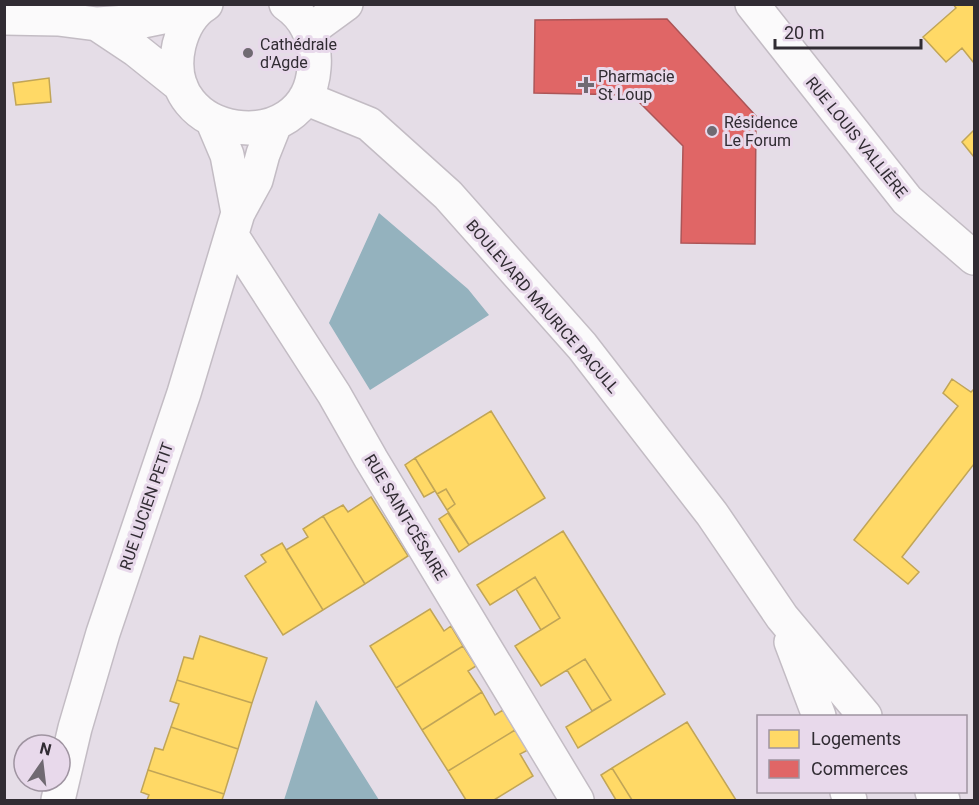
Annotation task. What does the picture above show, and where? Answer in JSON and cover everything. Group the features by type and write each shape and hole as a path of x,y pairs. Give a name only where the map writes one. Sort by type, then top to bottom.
{"street":[{"path":"94,14 181,86 194,107 213,122 244,129 275,124 291,113 305,98 314,77 315,53 309,31 296,11 286,4"},
{"path":"309,31 346,4"},
{"path":"4,18 58,19 94,14 143,21 202,7"},
{"path":"181,86 176,59 182,32 202,7"},
{"name":"RUE LOUIS VALLIÈRE","path":"759,13 908,200 975,258"},
{"name":"BOULEVARD MAURICE PACULL","path":"305,98 369,124 448,195 582,346 712,514 782,617 863,715"},
{"name":"RUE LUCIEN PETIT","path":"213,122 227,155 235,225"},
{"name":"RUE LUCIEN PETIT","path":"58,801 75,728 103,633 184,393 235,225 256,180 275,124"},
{"name":"RUE SAINT-CÉSAIRE","path":"235,225 371,459 577,801"},
{"name":"BOULEVARD MAURICE PACULL","path":"782,617 818,715"}],"water":[{"path":"379,213 468,289 489,315 370,390 329,323"},
{"path":"316,700 379,800 284,800"}],"building: Logements":[{"path":"953,4 974,4 974,63 962,48 946,62 923,37 956,8"},
{"path":"49,78 51,102 16,105 13,83"},
{"path":"974,130 974,157 962,142"},
{"path":"952,379 971,392 974,389 974,464 902,557 919,572 908,584 854,540 958,406 943,393"},
{"path":"491,411 545,498 469,545 447,510 455,504 446,489 437,494 415,458"},
{"path":"415,458 435,491 424,497 405,465"},
{"path":"446,489 455,504 447,510 437,494"},
{"path":"371,497 408,556 365,584 323,516 343,505 348,512"},
{"path":"448,513 469,545 459,552 439,519"},
{"path":"323,516 365,584 323,610 286,550 308,537 303,529"},
{"path":"563,531 665,694 578,748 566,727 611,700 585,659 541,686 515,646 560,618 535,577 490,605 477,585"},
{"path":"282,543 323,610 283,635 245,576 266,562 261,555"},
{"path":"535,577 560,618 541,630 516,589"},
{"path":"430,609 444,631 451,626 463,646 396,688 370,646"},
{"path":"200,636 267,658 252,703 177,680 184,657 193,659"},
{"path":"463,646 476,666 468,671 482,692 422,730 396,688"},
{"path":"585,659 611,700 592,711 567,670"},
{"path":"177,680 252,703 238,749 171,727 179,704 170,701"},
{"path":"482,692 495,715 503,710 515,730 448,771 422,730"},
{"path":"687,722 736,800 632,800 612,768"},
{"path":"171,727 238,749 224,794 148,770 155,748 163,750"},
{"path":"515,730 528,750 520,754 533,776 494,800 466,800 448,771"},
{"path":"612,768 632,800 616,800 601,775"},
{"path":"148,770 224,794 222,800 147,800 149,795 141,792"}],"building: Commerces":[{"name":"Résidence Le Forum","path":"667,19 756,116 755,244 681,243 683,146 632,95 534,93 535,20"}],"place":[{"name":"Cathédrale d'Agde","path":"248,53"},
{"name":"Pharmacie St Loup","path":"586,85"},
{"name":"Résidence Le Forum","path":"712,131"}]}
